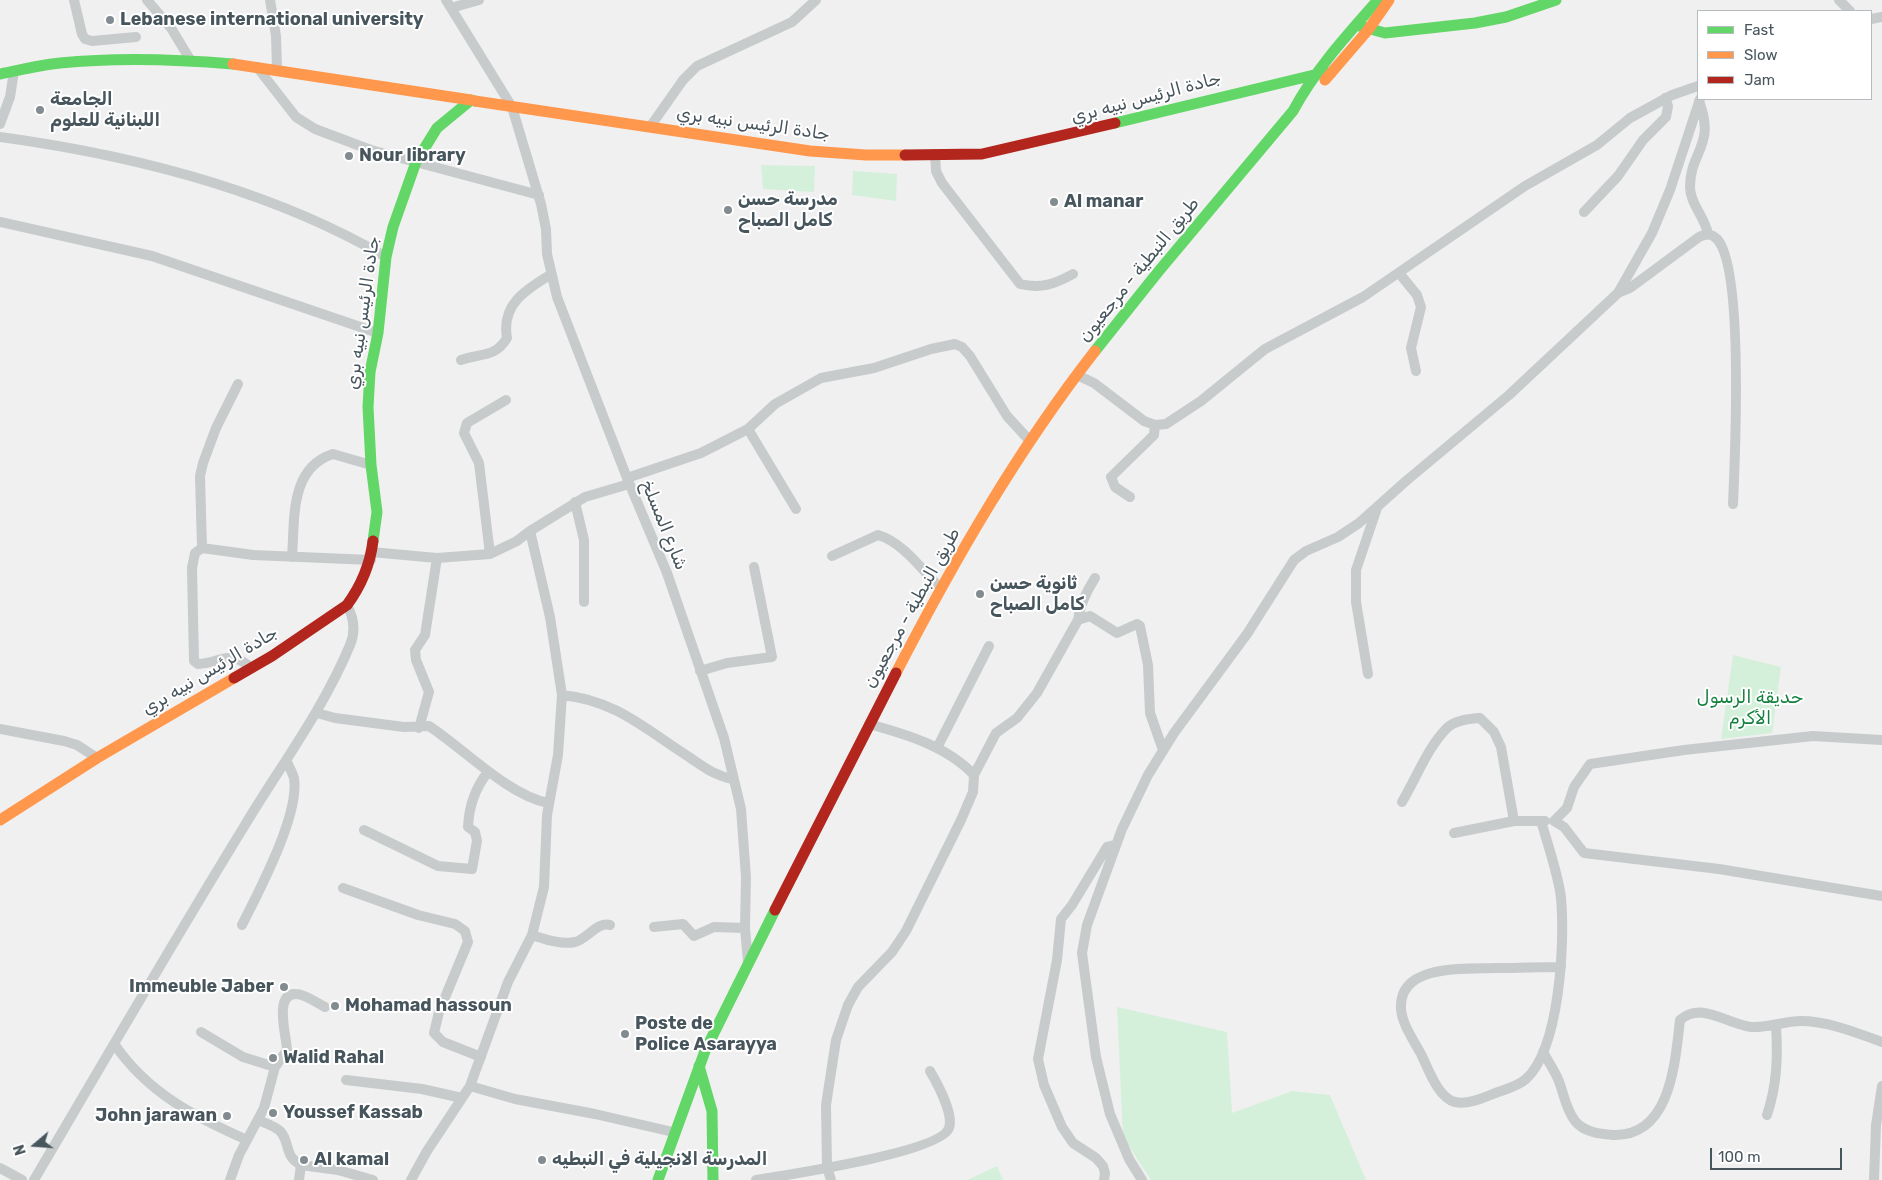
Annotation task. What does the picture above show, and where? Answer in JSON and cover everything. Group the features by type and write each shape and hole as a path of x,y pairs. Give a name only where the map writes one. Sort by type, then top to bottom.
{"main road":[{"name":"طريق النبطية - مرجعيون","path":"659,1179 673,1132 700,1066 748,963 869,724 942,589 1030,441 1077,375 1128,309 1293,111 1302,106 1356,25 1378,0"},
{"name":"طريق النبطية - مرجعيون","path":"1327,70 1368,30 1389,0"},
{"path":"1356,25 1368,30 1385,33 1475,23 1506,17 1556,0"},
{"path":"0,74 80,60 191,61 277,69 471,100"},
{"name":"جادة الرئيس نبيه بري","path":"0,820 97,758 251,668 347,605 364,578 371,556 377,512 371,465 368,407 370,372 378,333 386,257 393,227 416,162 437,128 471,100 810,151 866,155 982,154 1034,145 1253,88 1295,72 1327,70"},
{"path":"700,1066 712,1111 713,1180"}],"street":[{"path":"74,0 82,34 85,39 92,41 136,37"},
{"path":"147,0 171,28 191,61"},
{"path":"270,0 276,36 277,69"},
{"path":"448,4 479,0"},
{"path":"650,127 683,80 697,66 792,22 816,0"},
{"path":"1839,0 1849,10"},
{"name":"شارع المسلخ","path":"448,4 512,107 539,195 546,229 550,275 628,481 666,573 724,738 741,808 747,900 745,928 748,963"},
{"path":"257,67 296,117 315,129 371,150 539,195"},
{"path":"0,124 10,97 14,71"},
{"path":"1077,375 1094,384 1144,421 1155,425 1166,424 1265,349 1363,297 1526,186 1580,155 1630,118 1665,98 1697,86"},
{"path":"1584,212 1618,176 1643,140 1666,117 1668,106 1665,98"},
{"path":"1699,100 1706,129 1690,186 1694,202 1703,218 1708,234 1717,239 1724,254 1732,310 1737,383 1734,504"},
{"path":"1142,1180 1128,1159 1110,1114 1096,1056 1082,953 1087,925 1116,845 1132,808 1163,750 1247,634 1294,560 1306,551 1349,530 1377,507 1509,395 1618,292 1655,225 1670,190 1699,100"},
{"path":"0,137 64,146 180,172 328,226 386,257"},
{"path":"935,154 936,171 942,183 1020,284 1034,287 1047,286 1073,274"},
{"path":"0,222 152,256 378,333"},
{"path":"1618,292 1630,288 1678,251 1699,237 1708,234"},
{"path":"1399,273 1417,295 1421,307 1411,348 1416,371"},
{"path":"461,360 474,356 485,356 501,348 507,338 505,324 510,308 534,285 550,275"},
{"path":"251,668 234,657 204,664 198,664 194,660 192,651 192,568 195,553 202,548 292,557 371,556 437,558 490,554 517,541 575,502 701,453 748,429 775,404 821,378 874,368 931,349 955,344 962,347 970,356 1007,416 1030,441"},
{"path":"202,548 200,476 202,463 216,428 238,384"},
{"path":"490,554 479,464 464,433 467,423 506,400"},
{"path":"1130,497 1115,488 1111,477 1154,435 1155,425"},
{"path":"748,429 796,509"},
{"path":"292,557 297,493 300,482 308,471 317,461 333,454 371,465"},
{"path":"575,502 584,540 584,602"},
{"path":"1368,674 1356,602 1356,570 1377,507"},
{"path":"411,1180 470,1086 508,982 532,935 544,887 548,803 558,755 562,696 550,617 530,531"},
{"path":"832,556 878,535 887,537 942,589"},
{"path":"419,728 429,692 416,660 415,650 424,635 437,558"},
{"path":"700,671 727,663 772,657 754,567"},
{"path":"831,1180 827,1167 826,1105 836,1040 848,1005 858,987 892,952 913,920 973,792 974,775 996,733 1017,718 1045,682 1078,620 1079,609 1084,596 1095,578"},
{"path":"34,1180 245,824 317,713 354,632 351,614 347,605"},
{"path":"1078,620 1090,616 1117,633 1137,624 1140,626 1148,665 1150,714 1163,750"},
{"path":"937,748 989,646"},
{"path":"562,696 595,701 622,712 706,770 733,779"},
{"path":"317,713 335,718 419,728 424,725 434,730 488,772 529,798 548,803"},
{"path":"1402,802 1434,746 1448,727 1470,718 1480,718 1494,732 1501,747 1507,790 1514,812 1514,821"},
{"path":"869,724 937,748 965,766 974,775"},
{"path":"0,729 64,741 77,745 97,758"},
{"path":"1554,821 1567,808 1574,787 1590,764 1684,750 1813,736 1882,740"},
{"path":"242,925 256,897 288,820 294,791 294,778 286,760"},
{"path":"364,830 438,866 472,869 477,841 475,832 468,826 468,818 475,791 488,772"},
{"path":"1454,833 1514,821 1554,821 1564,827 1584,854 1719,869 1882,896"},
{"path":"1541,821 1561,896 1561,966 1560,983 1543,1052 1531,1073 1524,1081 1515,1086 1471,1102 1456,1103 1449,1100 1428,1069 1404,1018 1402,999 1411,983 1440,970 1561,966"},
{"path":"1104,1180 1103,1166 1096,1158 1073,1143 1062,1128 1044,1085 1038,1059 1057,960 1061,919 1072,905 1107,847 1116,845"},
{"path":"342,888 418,916 455,924 465,930 468,942 439,1012 434,1033 443,1042 481,1057"},
{"path":"532,935 560,942 574,942 586,938 602,924 610,925"},
{"path":"654,927 683,924 694,936 714,927 745,928"},
{"path":"230,1180 267,1099 275,1067 287,1050 282,1013 288,997 300,994 325,1007"},
{"path":"1543,1052 1558,1079 1569,1112 1576,1122 1586,1130 1618,1135 1632,1133 1644,1127 1663,1102 1674,1071 1680,1020 1692,1012 1703,1012 1749,1027 1776,1026 1802,1021 1820,1023 1882,1042"},
{"path":"1766,1115 1778,1068 1776,1026"},
{"path":"200,1032 243,1057 275,1067"},
{"path":"115,1045 127,1061 158,1093 185,1111 247,1140"},
{"path":"756,1180 903,1151 944,1136 950,1127 950,1119 930,1071"},
{"path":"346,1080 422,1088 462,1098"},
{"path":"470,1086 522,1101 595,1114 673,1132"},
{"path":"1874,1180 1876,1125 1882,1086"},
{"path":"258,1120 279,1130 290,1158 301,1166 338,1170 373,1180"},
{"path":"299,1180 301,1166"},
{"path":"0,1168 22,1180"}],"green space":[{"path":"761,165 815,166 814,192 763,189"},
{"path":"853,171 897,174 896,201 852,195"},
{"name":"حديقة الرسول الأكرم","path":"1733,655 1781,667 1772,733 1721,739"},
{"path":"1117,1007 1227,1032 1232,1113 1292,1091 1330,1095 1366,1180 1151,1180 1123,1137"},
{"path":"997,1166 1003,1180 967,1180"}],"traffic: fast":[{"path":"1095,351 1158,272 1293,111 1321,67 1378,0"},
{"path":"1356,25 1385,33 1475,23 1506,17 1556,0"},
{"path":"0,74 52,64 125,59 233,64"},
{"path":"1115,123 1318,74 1331,73"},
{"path":"373,541 377,512 371,465 368,407 370,372 378,333 386,257 393,227 416,162 437,128 471,100 475,101"},
{"path":"658,1180 705,1051 775,910"},
{"path":"699,1066 712,1111 713,1180"}],"traffic: slow":[{"path":"1325,80 1368,30 1389,0"},
{"path":"233,64 471,100"},
{"path":"475,101 810,151 866,155 905,155"},
{"path":"896,673 964,548 1013,467 1066,389 1095,351"},
{"path":"0,820 97,758 234,678"}],"traffic: jam":[{"path":"905,155 982,154 1115,123"},
{"path":"234,678 272,656 347,605 364,575 373,541"},
{"path":"775,910 896,673"}],"place":[{"name":"Lebanese international university","path":"110,20"},
{"name":"الجامعة اللبنانية للعلوم","path":"40,110"},
{"name":"Nour library","path":"349,156"},
{"name":"Al manar","path":"1054,202"},
{"name":"مدرسة حسن كامل الصباح","path":"728,210"},
{"name":"ثانوية حسن كامل الصباح","path":"980,594"},
{"name":"Immeuble Jaber","path":"284,987"},
{"name":"Mohamad hassoun","path":"335,1006"},
{"name":"Poste de Police Asarayya","path":"625,1034"},
{"name":"Walid Rahal","path":"273,1058"},
{"name":"Youssef Kassab","path":"273,1113"},
{"name":"John jarawan","path":"227,1116"},
{"name":"Al kamal","path":"304,1160"},
{"name":"المدرسة الانجيلية في النبطيه","path":"542,1160"}]}
